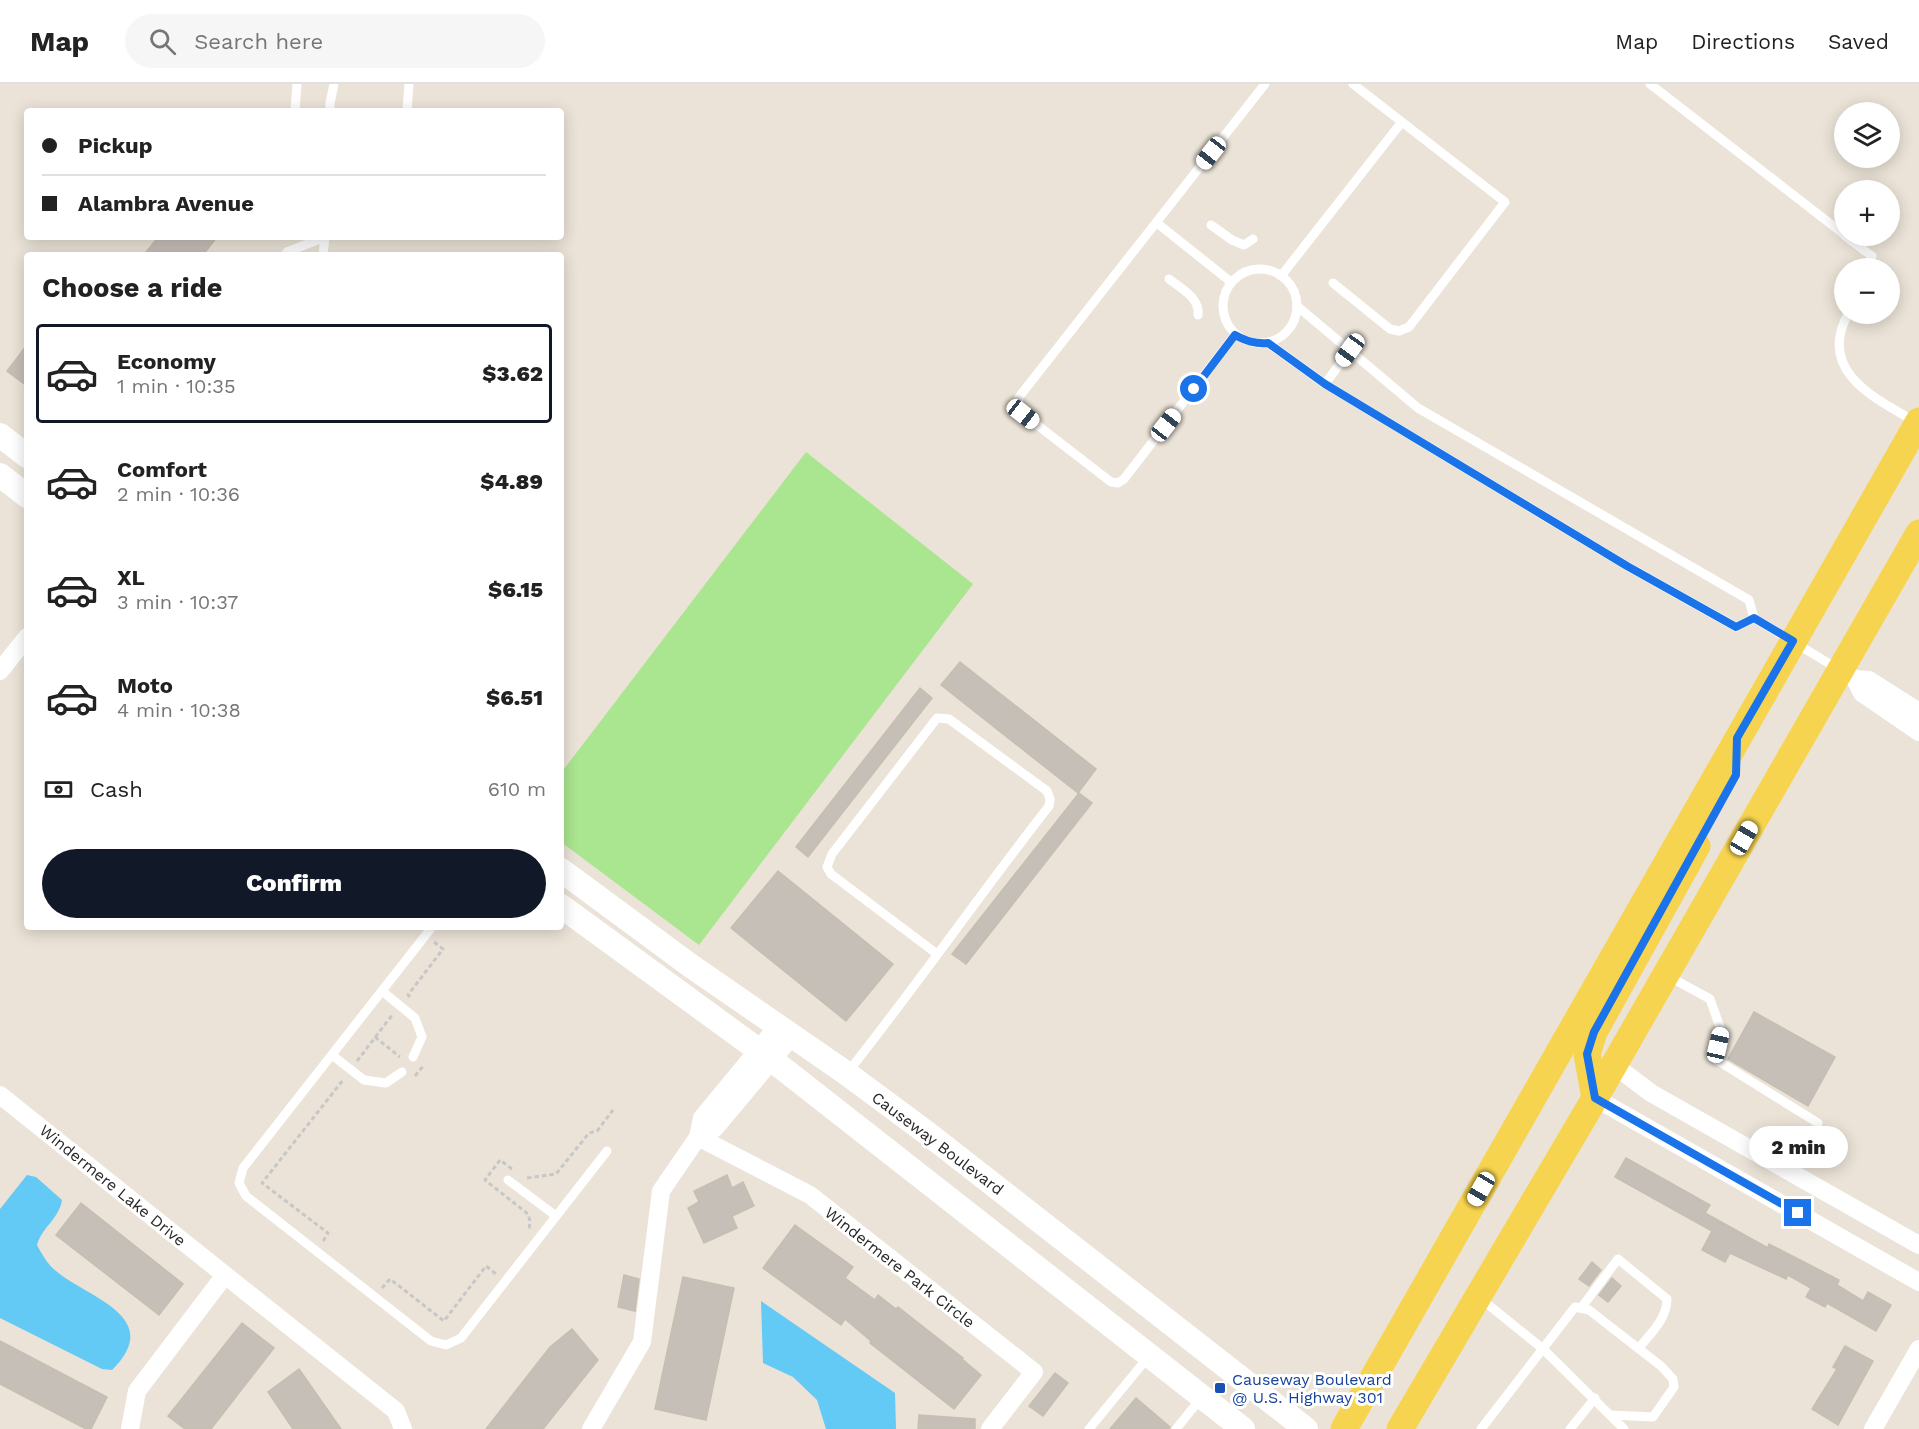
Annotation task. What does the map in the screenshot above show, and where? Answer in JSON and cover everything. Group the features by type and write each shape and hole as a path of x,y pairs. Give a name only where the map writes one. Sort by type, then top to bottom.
{"main road":[{"path":"1344,1429 1918,422"},
{"path":"0,435 24,454"},
{"path":"0,475 24,494"},
{"path":"1400,1429 1666,975 1848,675 1919,533"},
{"path":"1595,1098 1587,1054 1594,1032 1736,775 1737,738"},
{"name":"Causeway Boulevard","path":"564,872 927,1133 1306,1429"},
{"path":"564,908 766,1055 1202,1397 1231,1425"}],"street":[{"path":"0,671 24,641"},
{"path":"1848,675 1869,680 1919,712"},
{"path":"1848,675 1862,693 1919,732"},
{"path":"595,1428 642,1342 661,1191 698,1137 715,1128 785,1031"},
{"path":"1614,1065 1650,1093 1919,1245"},
{"name":"Windermere Lake Drive","path":"0,1095 396,1411 403,1429"},
{"path":"1595,1098 1919,1282"},
{"name":"Windermere Park Circle","path":"698,1137 810,1195 1034,1372 990,1429"},
{"path":"130,1429 137,1392 225,1275"},
{"path":"1873,1429 1919,1349"}],"lane":[{"path":"295,108 297,84"},
{"path":"330,108 334,84"},
{"path":"407,108 409,84"},
{"path":"1235,335 1124,479 1118,483 1111,482 1023,414 1019,407 1019,397 1265,84"},
{"path":"1333,283 1390,329 1399,331 1409,327 1505,202 1353,84"},
{"path":"1650,84 1834,226"},
{"path":"1281,276 1401,123"},
{"path":"1156,223 1231,282"},
{"path":"1212,225 1232,240 1244,245 1253,239"},
{"path":"287,252 317,240"},
{"path":"1859,246 1872,258"},
{"path":"1256,269 1281,276 1290,286 1297,306 1295,318 1289,329 1280,338 1268,343 1257,344 1235,335 1222,310 1225,291 1231,282 1246,272 1256,269"},
{"path":"1169,279 1195,301 1199,308 1198,315"},
{"path":"1297,306 1418,408 1749,600 1754,618 1848,675"},
{"path":"1843,324 1839,341 1840,359 1849,375 1880,401 1918,422"},
{"path":"1268,343 1325,384 1627,566 1736,627 1754,618"},
{"path":"1325,384 1350,350"},
{"path":"846,1073 937,954 1049,806 1050,799 1047,790 943,718 937,718 838,845 829,857 827,867 831,874 937,954"},
{"path":"430,930 243,1168 239,1183 246,1197 431,1341 446,1345 461,1338 607,1151"},
{"path":"1666,975 1710,999 1721,1030 1714,1059 1818,1123"},
{"path":"382,990 415,1018 422,1037 413,1057"},
{"path":"332,1055 364,1080 386,1083 402,1072"},
{"path":"508,1180 556,1216"},
{"path":"1581,1308 1618,1259 1667,1299 1664,1316 1639,1348"},
{"path":"1478,1297 1543,1349 1624,1429"},
{"path":"1481,1429 1575,1307 1589,1310 1661,1366 1673,1379 1674,1387 1653,1417 1610,1415"},
{"path":"1089,1429 1149,1356"},
{"path":"1176,1429 1202,1397"},
{"path":"1570,1429 1595,1398"}],"path":[{"path":"356,1062 396,1011"},
{"path":"375,1037 402,1058"},
{"path":"524,1178 556,1174 589,1133 597,1131 613,1110"},
{"path":"516,1172 500,1160 485,1180 528,1214 529,1230 523,1239"},
{"path":"378,1292 390,1279 444,1321 486,1266 496,1274"}],"green space":[{"path":"806,452 973,584 699,945 564,844 564,769"}],"water":[{"path":"27,1175 36,1177 62,1200 58,1213 37,1245 45,1259 56,1271 117,1311 127,1323 130,1336 126,1352 112,1370 102,1369 0,1318 0,1209"},
{"path":"761,1301 895,1393 896,1429 826,1429 817,1400 793,1377 763,1363"}],"building":[{"path":"156,240 215,240 205,252 146,252"},
{"path":"24,349 24,384 7,371"},
{"path":"960,662 1096,769 1078,793 941,685"},
{"path":"920,688 932,698 808,857 796,847"},
{"path":"1079,793 1092,803 966,964 952,954"},
{"path":"778,871 893,964 846,1021 731,928"},
{"path":"1754,1012 1835,1057 1808,1106 1728,1059"},
{"path":"1626,1158 1710,1205 1705,1213 1768,1248 1769,1244 1839,1280 1837,1285 1863,1301 1868,1292 1891,1305 1876,1331 1827,1303 1825,1307 1806,1297 1811,1288 1788,1275 1786,1279 1730,1253 1725,1262 1702,1250 1712,1231 1615,1177"},
{"path":"727,1175 732,1188 743,1182 754,1206 732,1216 737,1228 704,1243 688,1208 699,1202 694,1191"},
{"path":"81,1203 183,1284 159,1315 56,1235"},
{"path":"795,1225 853,1267 845,1278 875,1300 878,1295 896,1309 898,1307 981,1375 954,1409 870,1343 871,1341 845,1319 841,1325 763,1268"},
{"path":"1592,1262 1601,1270 1589,1286 1579,1279"},
{"path":"624,1275 639,1279 635,1311 618,1307"},
{"path":"683,1277 734,1288 706,1420 655,1409"},
{"path":"1612,1278 1621,1286 1608,1302 1599,1295"},
{"path":"242,1323 274,1348 211,1429 185,1429 168,1416"},
{"path":"572,1329 598,1360 543,1429 486,1429 550,1347"},
{"path":"0,1341 107,1397 91,1429 86,1429 0,1384"},
{"path":"1845,1346 1873,1361 1838,1425 1812,1409 1837,1369 1833,1367"},
{"path":"299,1369 341,1429 293,1429 268,1392"},
{"path":"1055,1373 1068,1383 1043,1416 1029,1406"},
{"path":"1136,1398 1170,1427 1169,1429 1110,1429"},
{"path":"919,1415 975,1419 975,1429 918,1429"}],"place":[{"name":"Causeway Boulevard @ U.S. Highway 301","path":"1220,1388"}],"route":[{"path":"1194,389 1235,335 1257,344 1268,343 1325,384 1627,566 1736,627 1754,618 1793,641 1737,738 1736,775 1594,1032 1587,1054 1595,1098 1798,1213"}]}
